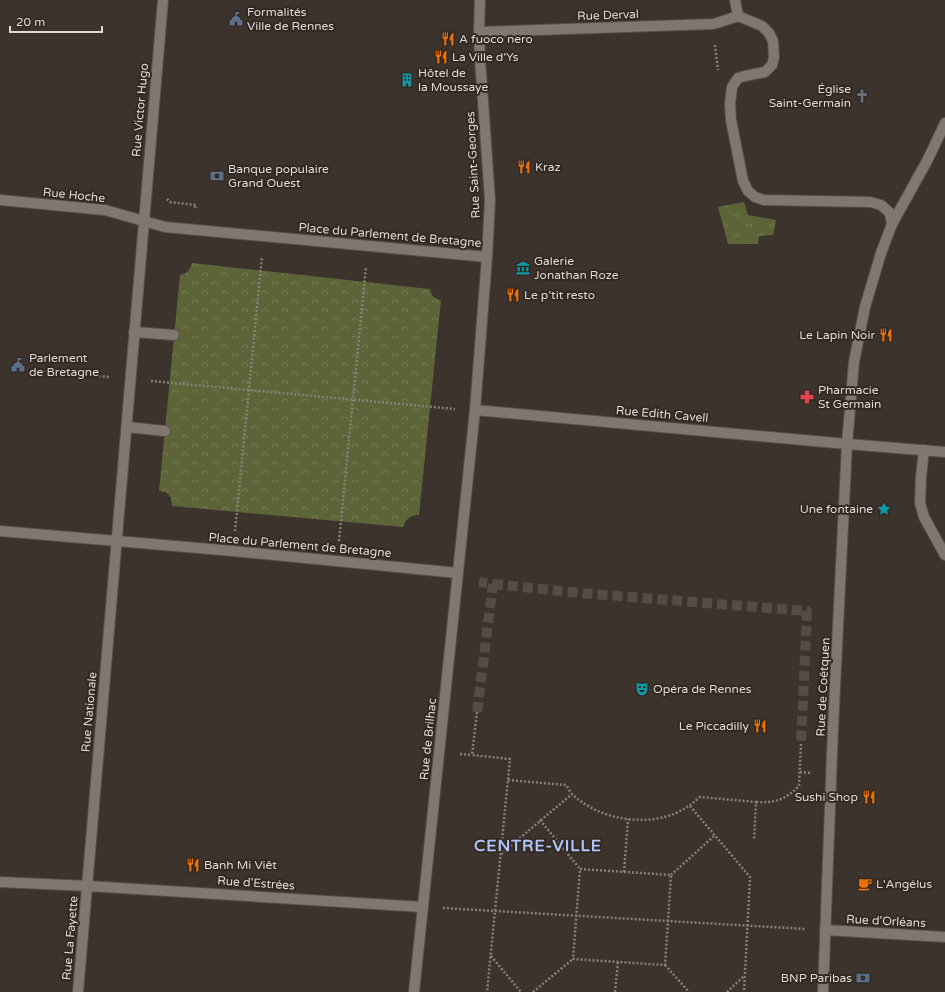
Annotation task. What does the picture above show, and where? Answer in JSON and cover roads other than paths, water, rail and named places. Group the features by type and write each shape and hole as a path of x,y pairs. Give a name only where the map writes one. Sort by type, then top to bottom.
{"street":[{"name":"Rue Victor Hugo","path":"144,221 163,0"},
{"name":"Rue Saint-Georges","path":"480,0 480,66 490,200 487,257"},
{"path":"735,0 738,16 762,26 769,33 773,41 774,57 772,65 766,72 738,78 732,87 730,104 731,120 743,181 748,191 754,197 764,200 870,202 881,205 890,213 892,224"},
{"name":"Rue Derval","path":"479,32 713,24 738,16"},
{"name":"Rue de Coëtquen","path":"823,992 832,751 847,444 852,376 865,307 881,253 892,224 927,161 945,123"},
{"name":"Rue Hoche","path":"0,200 105,210 144,221"},
{"name":"Place du Parlement de Bretagne","path":"0,531 248,552 458,573 475,410 487,257 165,227 144,221"},
{"path":"117,541 144,221"},
{"path":"134,332 174,335"},
{"name":"Rue Edith Cavell","path":"475,410 945,452"},
{"path":"127,427 165,430"},
{"path":"924,450 920,503 924,517 945,555"},
{"name":"Rue Nationale","path":"88,886 117,541"},
{"name":"Rue de Brilhac","path":"414,992 458,573"},
{"name":"Rue d'Estrées","path":"0,882 423,907"},
{"name":"Rue La Fayette","path":"78,992 88,886"},
{"name":"Rue d'Orléans","path":"826,930 945,937"}],"tunnel":[{"path":"477,712 493,584 479,582"},
{"path":"493,584 580,593 807,611 801,744"}],"place":[{"name":"Formalités Ville de Rennes","path":"236,19"},
{"name":"A fuoco nero","path":"448,39"},
{"name":"La Ville d'Ys","path":"441,57"},
{"name":"Hôtel de la Moussaye","path":"407,80"},
{"name":"Église Saint-Germain","path":"862,96"},
{"name":"Kraz","path":"524,167"},
{"name":"Banque populaire Grand Ouest","path":"217,176"},
{"name":"Galerie Jonathan Roze","path":"523,268"},
{"name":"Le p’tit resto","path":"513,295"},
{"name":"Le Lapin Noir","path":"886,335"},
{"name":"Parlement de Bretagne","path":"18,365"},
{"name":"Pharmacie St Germain","path":"807,397"},
{"name":"Une fontaine","path":"884,509"},
{"name":"Opéra de Rennes","path":"642,689"},
{"name":"Le Piccadilly","path":"760,726"},
{"name":"Sushi Shop","path":"869,797"},
{"name":"Banh Mi Viêt","path":"193,865"},
{"name":"L'Angélus","path":"865,884"},
{"name":"BNP Paribas","path":"863,978"}],"district":[{"name":"CENTRE-VILLE","path":"538,845"}]}
